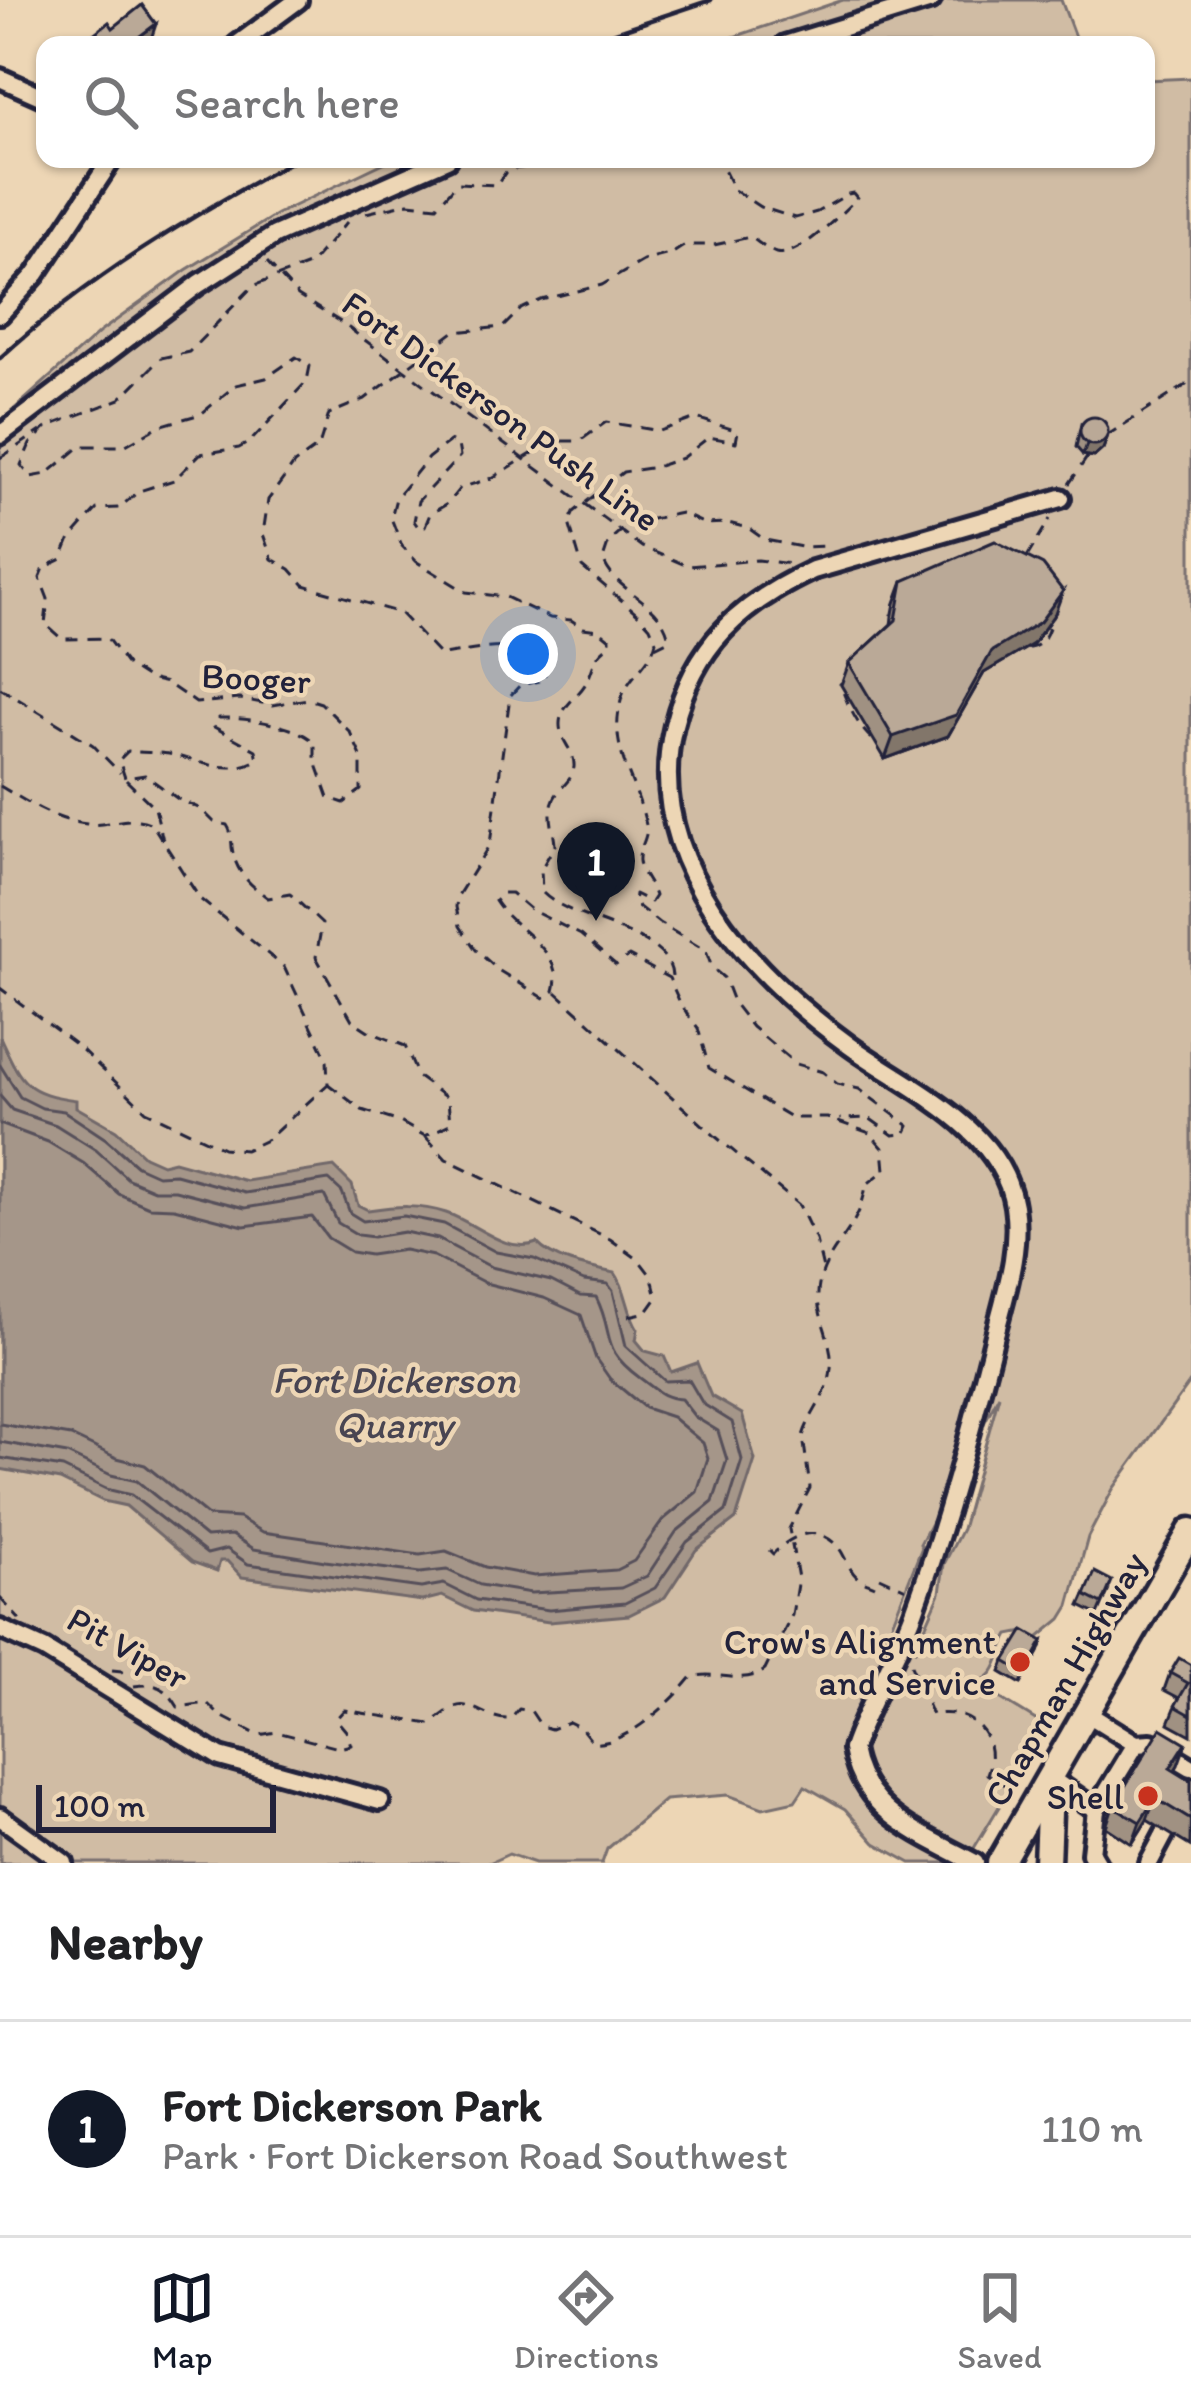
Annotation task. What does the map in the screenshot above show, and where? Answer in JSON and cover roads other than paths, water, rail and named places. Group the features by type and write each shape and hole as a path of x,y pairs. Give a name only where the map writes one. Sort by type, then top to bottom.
{"highway":[{"name":"Chapman Highway","path":"1000,1863 1191,1531"},
{"path":"1047,1863 1050,1778"}],"street":[{"path":"249,36 298,0"},
{"path":"814,36 932,0"},
{"path":"0,78 36,94"},
{"path":"0,314 36,274 106,168"},
{"path":"0,435 254,248 312,217 426,168"},
{"path":"975,1863 880,1806 863,1789 852,1749 915,1610 974,1421 1016,1240 1006,1177 988,1149 966,1128 846,1043 762,968 704,897 685,865 673,828 668,750 680,703 700,656 754,603 813,569 1061,498"},
{"path":"0,1629 44,1649 220,1757 380,1801"},
{"path":"1088,1714 1136,1756"},
{"path":"1097,1863 1091,1853 1105,1806 1136,1756 1151,1743 1191,1767"},
{"path":"1050,1778 1105,1806"},
{"path":"0,1816 64,1863"},
{"path":"1143,1825 1160,1849"}],"water":[{"name":"Fort Dickerson Quarry","path":"0,1037 26,1083 45,1094 76,1100 76,1107 162,1164 174,1161 246,1181 334,1167 352,1185 358,1205 368,1210 436,1210 502,1241 525,1246 537,1243 563,1260 615,1273 638,1329 636,1340 645,1351 664,1356 671,1372 697,1363 711,1396 742,1414 755,1460 736,1519 696,1550 665,1597 629,1615 549,1622 473,1611 442,1596 422,1601 242,1577 227,1561 220,1561 217,1571 192,1562 126,1506 103,1501 60,1480 0,1469"}],"railway":[{"path":"604,36 711,0"},
{"path":"0,358 142,249 280,168"}],"place":[{"name":"Fort Dickerson Park","path":"596,921"},
{"name":"Crow's Alignment and Service","path":"1020,1662"},
{"name":"Shell","path":"1148,1796"}]}
